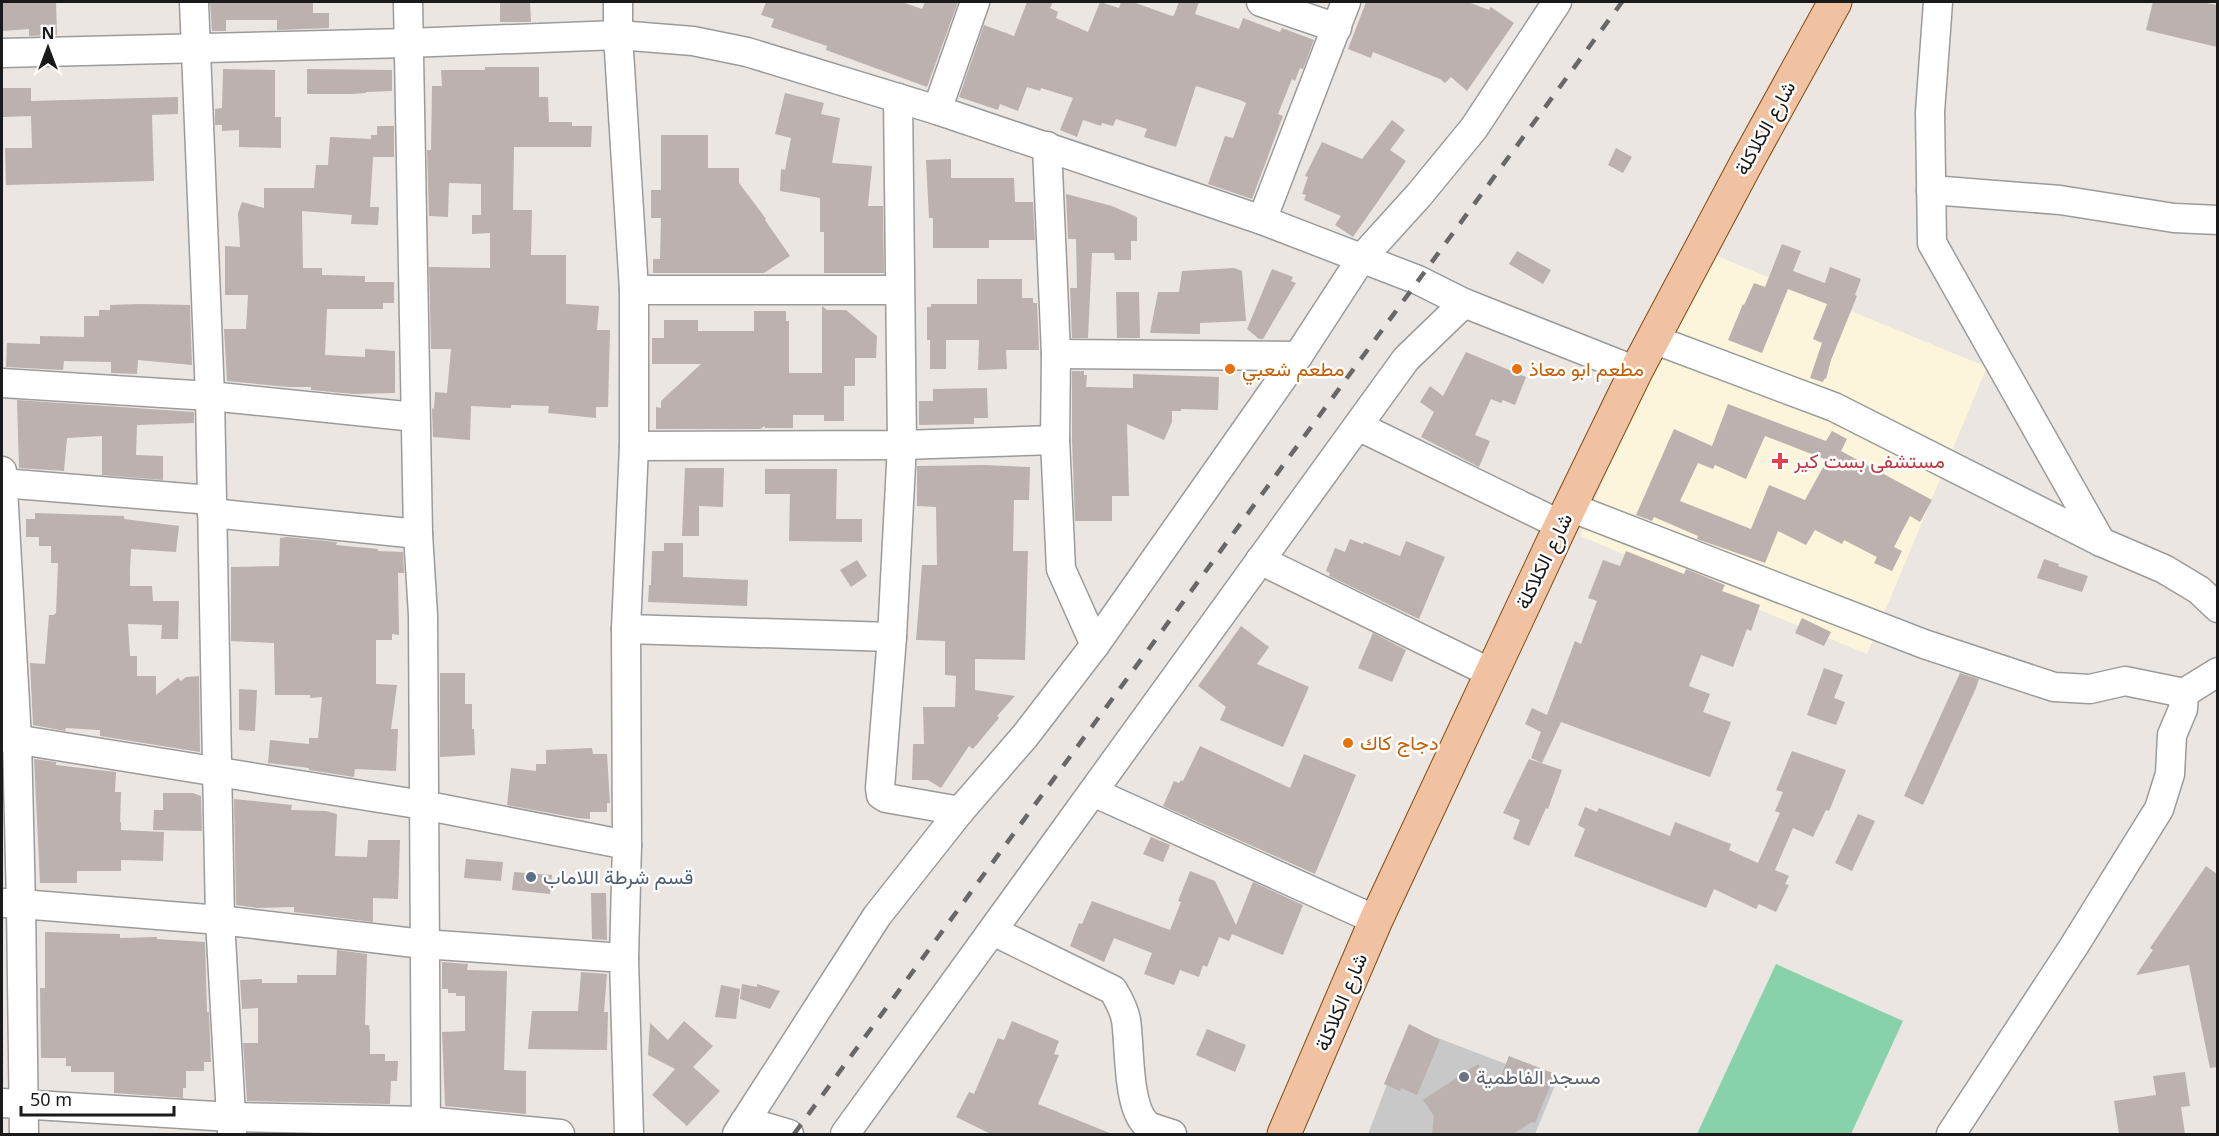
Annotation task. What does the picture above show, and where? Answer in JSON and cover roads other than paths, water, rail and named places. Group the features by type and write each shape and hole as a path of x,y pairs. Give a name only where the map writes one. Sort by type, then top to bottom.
{"main road":[{"name":"شارع الكلاكلة","path":"1284,1134 1376,920 1565,516 1636,371 1834,2"}],"street":[{"path":"194,2 210,396 220,920 231,1126"},
{"path":"408,2 415,417 423,615 425,1128"},
{"path":"618,2 618,35 634,290 634,446 626,629 627,845 624,958 629,1134"},
{"path":"937,110 975,2"},
{"path":"1261,2 1342,15 1262,220"},
{"path":"789,1134 741,1128 877,916 960,811 1025,736 1095,645 1298,356 1361,259 1419,195 1474,128 1557,2"},
{"path":"1938,2 1930,112 1932,243 2101,542"},
{"path":"2,54 618,35 693,41 747,52 937,110 1262,220 1418,280 1464,303 1636,371"},
{"path":"898,98 902,445 892,637 880,788 881,795 886,798 960,811"},
{"path":"1047,146 1056,354 1055,440 1061,569 1095,645"},
{"path":"1931,190 2060,200 2174,218 2217,220"},
{"path":"634,290 899,290"},
{"path":"845,1134 1406,359 1464,303"},
{"path":"1653,339 1834,407 2101,542 2164,570 2199,590 2217,609"},
{"path":"1056,354 1298,356"},
{"path":"2,383 210,396 415,417"},
{"path":"1358,426 1565,516 1924,644 2054,687 2090,690 2125,681 2184,693 2217,672"},
{"path":"634,446 902,445 1055,440"},
{"path":"2,471 9,738 12,1104 24,1134"},
{"path":"2,483 212,506 418,534"},
{"path":"1260,560 1491,673"},
{"path":"626,629 892,637"},
{"path":"1951,1134 2074,946 2159,809 2170,774 2172,735 2183,709 2184,693"},
{"path":"9,738 423,805 627,845"},
{"path":"1093,792 1376,920"},
{"path":"11,903 220,920 423,944 624,958"},
{"path":"993,931 1113,990 1121,1003 1125,1018 1137,1110 1146,1124 1172,1134"},
{"path":"12,1104 231,1126 425,1128 560,1134"}],"railway":[{"path":"794,1134 1622,2"}],"place":[{"name":"مطعم شعبي","path":"1230,369"},
{"name":"مطعم ابو معاذ","path":"1517,369"},
{"name":"مستشفى بست كير","path":"1780,461"},
{"name":"دجاج كاك","path":"1348,743"},
{"name":"قسم شرطة اللاماب","path":"531,877"},
{"name":"مسجد الفاطمية","path":"1464,1077"}]}
